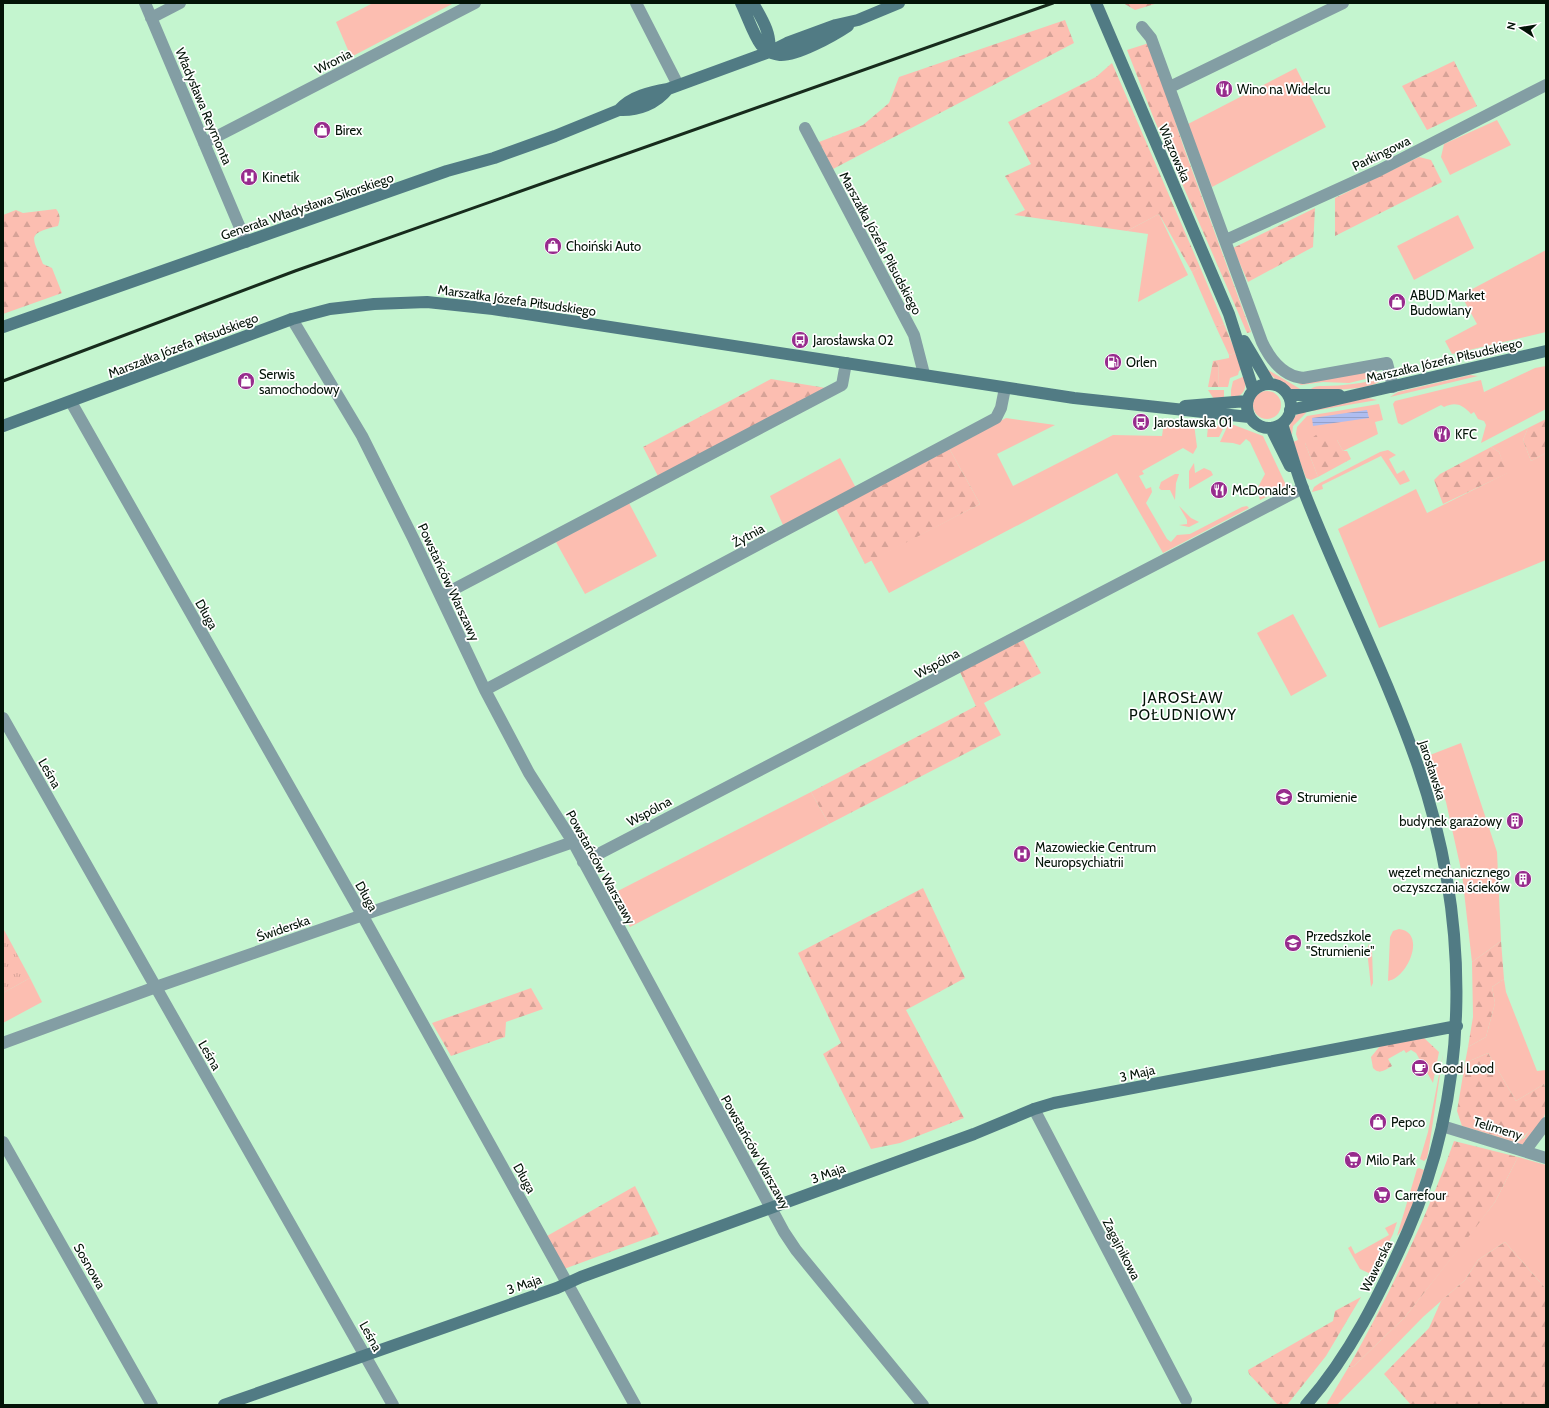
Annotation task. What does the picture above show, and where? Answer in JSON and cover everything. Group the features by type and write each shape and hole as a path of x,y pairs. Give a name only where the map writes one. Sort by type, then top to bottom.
{"main road":[{"path":"741,3 759,41 769,52"},
{"path":"753,3 768,32 770,39 769,52"},
{"name":"Generała Władysława Sikorskiego","path":"3,327 447,171 494,158 532,145 619,110 625,102 654,91 673,87 769,52 780,46 836,25 858,20 899,3"},
{"name":"Wiązowska","path":"1096,3 1229,314 1261,374 1269,384"},
{"name":"Marszałka Józefa Piłsudskiego","path":"3,426 72,402 292,319 347,306 406,302 451,303 1074,398 1249,417"},
{"name":"Wiązowska","path":"1229,314 1253,389"},
{"name":"Marszałka Józefa Piłsudskiego","path":"1290,410 1546,351"},
{"path":"1269,384 1276,385 1288,395 1291,402 1290,410 1286,419 1276,426 1258,426 1249,417 1246,409 1247,401 1253,389 1260,385 1269,384"},
{"name":"Marszałka Józefa Piłsudskiego","path":"1288,395 1332,394 1347,396"},
{"name":"Marszałka Józefa Piłsudskiego","path":"1147,406 1188,406 1247,401"},
{"name":"Jarosławska","path":"1276,426 1393,699 1418,766 1443,857 1452,916 1457,980 1457,1026 1453,1068 1442,1126"},
{"name":"3 Maja","path":"224,1405 568,1283 974,1134 1034,1109 1137,1087 1457,1026"},
{"name":"Wawerska","path":"1306,1405 1336,1366 1357,1333 1395,1260 1415,1215 1431,1169 1442,1126"}],"street":[{"name":"Władysława Reymonta","path":"145,3 246,242"},
{"path":"151,18 180,3"},
{"name":"Wronia","path":"204,143 475,3"},
{"path":"636,3 673,87"},
{"path":"1170,87 1343,3"},
{"path":"1142,27 1151,38 1170,87 1269,358 1276,365 1296,378 1387,363 1393,387"},
{"name":"Parkingowa","path":"1226,240 1378,172 1546,86"},
{"name":"Marszałka Józefa Piłsudskiego","path":"804,128 914,336 924,374"},
{"name":"Powstańców Warszawy","path":"292,319 362,436 441,596 485,690 529,773 573,842 771,1208 796,1250 923,1405"},
{"path":"441,596 842,385 846,363"},
{"name":"Żytnia","path":"485,690 996,418 1001,408 1005,388"},
{"name":"Długa","path":"72,402 362,916 635,1405"},
{"name":"Wspólna","path":"583,862 1303,488"},
{"name":"Leśna","path":"3,718 393,1405"},
{"name":"Świderska","path":"3,1043 156,987 573,842"},
{"name":"Zagajnikowa","path":"1034,1109 1186,1400"},
{"path":"1525,1151 1546,1123"},
{"name":"Telimeny","path":"1442,1126 1546,1158"},
{"name":"Sosnowa","path":"3,1142 152,1405"}],"green space":[{"path":"373,3 454,3 351,57 336,22"},
{"path":"1123,3 1158,3 1135,10"},
{"path":"1065,20 1074,43 833,169 819,142 863,125 889,103 899,77"},
{"path":"1149,43 1184,148 1251,332 1247,333 1154,119 1127,50"},
{"path":"1454,61 1477,106 1427,130 1402,86"},
{"path":"1112,63 1200,267 1192,272 1159,214 1127,231 1014,215 1025,210 1005,176 1031,164 1008,122 1096,77"},
{"path":"1296,68 1326,127 1212,187 1188,124"},
{"path":"1497,120 1511,145 1450,175 1441,157 1444,144"},
{"path":"1419,157 1431,160 1442,182 1335,236 1335,198"},
{"path":"1315,208 1313,247 1248,282 1233,248"},
{"path":"56,209 60,218 58,226 36,234 34,242 43,264 52,268 62,293 3,314 3,215 16,210 23,213"},
{"path":"1159,214 1188,275 1138,302 1148,234 1127,231"},
{"path":"1458,215 1474,248 1414,280 1397,246"},
{"path":"1546,250 1546,332 1452,354 1445,341 1477,324 1461,295"},
{"path":"1200,267 1224,324 1216,327 1192,272"},
{"path":"1224,324 1236,353 1229,355 1216,327"},
{"path":"1236,353 1242,369 1239,371 1238,375 1230,378 1228,387 1218,387 1219,360 1229,358 1229,355"},
{"path":"1219,360 1218,387 1208,387 1213,361"},
{"path":"1546,366 1546,409 1481,443 1486,425 1484,421 1478,419 1474,412 1471,414 1465,408 1455,404 1444,407 1441,405 1402,425 1398,423 1393,404 1395,401 1481,380 1484,392 1535,368"},
{"path":"1265,368 1302,390 1292,390 1274,378"},
{"path":"1375,371 1382,375 1349,383 1323,382 1301,385 1298,383"},
{"path":"1470,375 1478,376 1390,397 1398,392"},
{"path":"1245,376 1244,391 1239,396 1231,399 1233,381"},
{"path":"771,379 826,388 658,476 643,447"},
{"path":"1382,379 1377,383 1359,388 1310,390 1316,386 1346,385"},
{"path":"1208,390 1224,390 1224,400 1214,399"},
{"path":"1267,391 1273,392 1277,395 1280,399 1280,411 1277,415 1273,418 1267,419 1261,418 1257,415 1254,411 1253,405 1254,399 1257,395 1261,392"},
{"path":"1368,398 1377,400 1312,410"},
{"path":"1379,404 1383,420 1375,422 1378,434 1343,451 1337,440 1305,443 1318,477 1311,480 1306,478 1293,442 1298,440 1296,434 1297,427 1307,416"},
{"path":"1305,411 1306,413 1293,426 1292,435 1289,430 1292,420 1296,415"},
{"path":"1006,418 1055,425 997,454 1013,486 1113,435 1162,436 1164,422 1194,424 1197,447 1193,454 1183,448 1142,471 1144,474 1139,476 1146,489 1151,487 1152,492 1146,503 1167,539 1171,542 1177,535 1190,534 1242,507 1247,506 1249,508 1163,553 1117,473 889,593 871,560 980,504 949,448"},
{"path":"1546,419 1546,453 1531,461 1523,440 1528,428"},
{"path":"1225,425 1219,437 1207,437 1208,426"},
{"path":"1228,425 1234,425 1263,436 1287,487 1260,500 1257,489 1265,474 1250,442 1246,439 1240,445 1220,442"},
{"path":"1528,428 1523,440 1531,461 1546,453 1546,560 1379,628 1338,529 1416,489 1427,513 1507,473 1499,452 1491,447"},
{"path":"1320,432 1337,440 1343,451 1347,451 1351,459 1318,477 1305,443"},
{"path":"1491,447 1499,452 1508,473 1443,504 1434,480 1440,474"},
{"path":"949,448 980,504 865,564 836,509"},
{"path":"1388,450 1396,455 1389,459 1397,474 1404,470 1410,481 1400,485 1381,456 1322,485 1323,489 1312,492 1314,487 1320,483 1380,452"},
{"path":"840,458 856,488 783,525 770,496"},
{"path":"1194,463 1195,473 1204,468 1211,471 1213,475 1189,489 1189,471"},
{"path":"1175,474 1179,474 1176,483 1175,500 1170,490 1161,490 1159,488 1161,482"},
{"path":"629,503 657,556 585,594 556,542"},
{"path":"1179,506 1191,518 1199,522 1189,527 1179,525 1187,524 1187,520"},
{"path":"1293,614 1327,676 1291,696 1257,633"},
{"path":"1023,640 1041,673 984,703 1001,735 829,824 811,792 976,706 960,672"},
{"path":"1461,743 1497,852 1501,941 1472,962 1462,874 1446,802 1430,755"},
{"path":"811,792 829,824 630,927 612,894"},
{"path":"923,888 965,978 906,1010 964,1118 900,1143 871,1149 823,1054 841,1043 798,953"},
{"path":"3,928 30,978 3,993"},
{"path":"1399,929 1407,932 1412,938 1412,955 1402,972 1395,978 1388,981 1390,937 1393,931"},
{"path":"1501,941 1504,979 1492,987 1495,1003 1486,1037 1468,1047 1473,1017 1472,962"},
{"path":"1369,944 1372,948 1373,983 1371,987 1367,950"},
{"path":"30,978 42,1002 3,1023 3,993"},
{"path":"1504,979 1506,992 1537,1071 1546,1070 1546,1089 1544,1084 1516,1101 1488,1053 1465,1063 1468,1047 1486,1037 1495,1003 1492,987"},
{"path":"531,988 543,1009 506,1022 505,1037 451,1056 432,1023"},
{"path":"1423,1037 1439,1052 1433,1083 1416,1053 1411,1050 1406,1053 1404,1050 1388,1059 1392,1066 1384,1070 1378,1071 1373,1068 1371,1057 1380,1046"},
{"path":"1488,1053 1516,1101 1544,1084 1547,1098 1545,1110 1534,1126 1517,1142 1462,1126 1457,1111 1465,1063"},
{"path":"1443,1054 1429,1148 1427,1158 1424,1161 1420,1159 1428,1132"},
{"path":"1546,1106 1542,1123 1523,1145 1462,1126 1517,1142 1524,1138"},
{"path":"1454,1141 1518,1157 1495,1202 1405,1317 1354,1366 1348,1368 1406,1257 1431,1200"},
{"path":"1518,1157 1546,1165 1546,1289 1505,1242 1478,1260 1465,1280 1423,1317 1337,1405 1326,1405 1348,1368 1354,1366 1405,1317 1495,1202"},
{"path":"1419,1168 1424,1170 1416,1195 1405,1224 1397,1236 1417,1169"},
{"path":"635,1186 659,1234 564,1269 547,1236"},
{"path":"1397,1222 1393,1234 1373,1275 1360,1269 1348,1248 1351,1246 1355,1254 1389,1235 1385,1228"},
{"path":"1505,1242 1546,1289 1546,1405 1411,1405 1384,1374 1429,1328 1441,1301 1465,1280 1478,1260"},
{"path":"1361,1297 1326,1356 1287,1405 1278,1405 1249,1374 1248,1370 1333,1321 1335,1311"}],"water":[{"path":"1367,410 1369,418 1313,426 1312,418"}],"railway":[{"path":"3,381 295,271 1053,3"}],"place":[{"name":"Wino na Widelcu","path":"1224,89"},
{"name":"Birex","path":"322,130"},
{"name":"Kinetik","path":"249,177"},
{"name":"Choiński Auto","path":"553,246"},
{"name":"ABUD Market Budowlany","path":"1397,302"},
{"name":"Jarosławska 02","path":"800,340"},
{"name":"Orlen","path":"1113,362"},
{"name":"Serwis samochodowy","path":"246,381"},
{"name":"Jarosławska 01","path":"1141,422"},
{"name":"KFC","path":"1442,434"},
{"name":"McDonald's","path":"1219,490"},
{"name":"Strumienie","path":"1284,797"},
{"name":"budynek garażowy","path":"1515,821"},
{"name":"Mazowieckie Centrum Neuropsychiatrii","path":"1022,854"},
{"name":"węzeł mechanicznego oczyszczania ścieków","path":"1523,879"},
{"name":"Przedszkole \"Strumienie\"","path":"1293,943"},
{"name":"Good Lood","path":"1420,1068"},
{"name":"Pepco","path":"1378,1122"},
{"name":"Milo Park","path":"1353,1160"},
{"name":"Carrefour","path":"1382,1195"}],"district":[{"name":"JAROSŁAW POŁUDNIOWY","path":"1183,706"}]}
